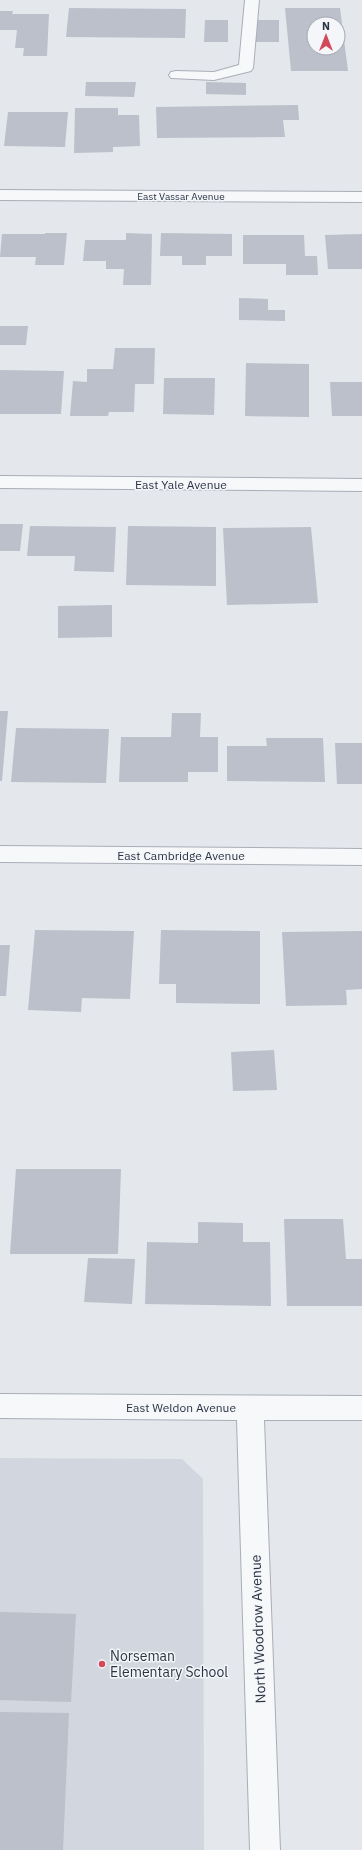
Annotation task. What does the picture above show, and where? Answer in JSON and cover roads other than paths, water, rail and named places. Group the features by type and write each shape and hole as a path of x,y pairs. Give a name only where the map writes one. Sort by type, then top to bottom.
{"street":[{"path":"176,75 214,76 246,68 252,0"},
{"name":"East Vassar Avenue","path":"0,195 362,197"},
{"name":"East Yale Avenue","path":"0,482 362,485"},
{"name":"East Cambridge Avenue","path":"0,854 362,857"},
{"name":"East Weldon Avenue","path":"0,1406 362,1408"},
{"name":"North Woodrow Avenue","path":"250,1408 265,1850"}],"place":[{"name":"Norseman Elementary School","path":"102,1664"}]}
